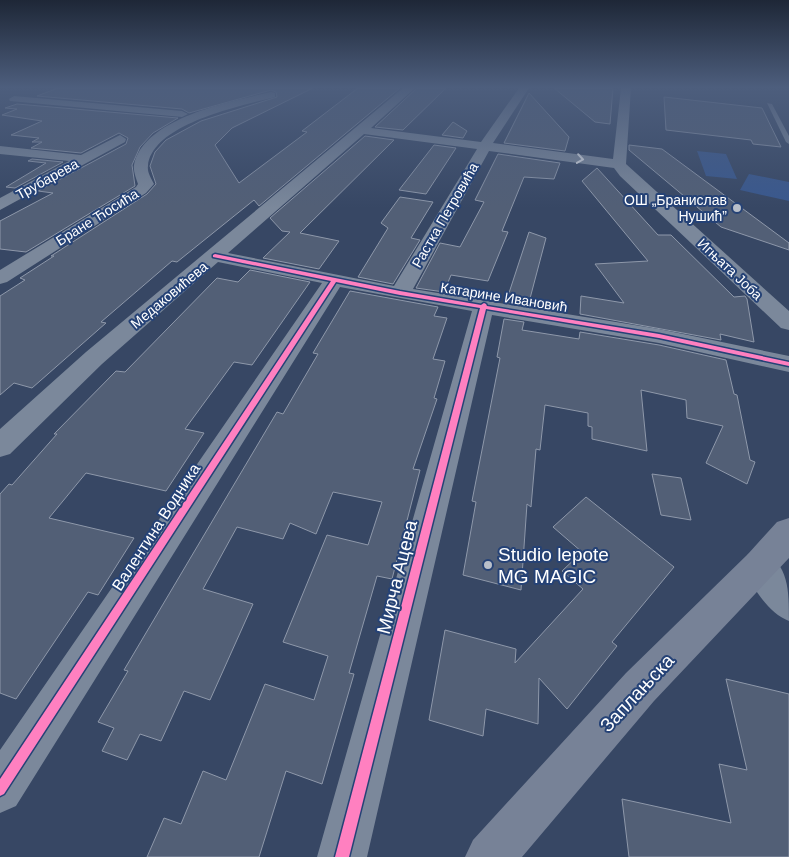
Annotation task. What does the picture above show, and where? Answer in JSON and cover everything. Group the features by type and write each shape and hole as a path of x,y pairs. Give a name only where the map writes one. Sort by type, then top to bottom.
{"main road":[{"name":"Заплањска","path":"490,857 640,687 775,550"}],"street":[{"name":"Бране Ћосића","path":"0,278 141,190 146,184 141,172 142,158 153,143 174,128"},
{"name":"Медаковићева","path":"0,446 88,364 363,128"},
{"name":"Растка Петровића","path":"400,293 497,128"},
{"path":"361,130 619,164 622,128"},
{"name":"Трубарева","path":"0,205 120,139"},
{"path":"0,150 84,159"},
{"name":"Игњата Јоба","path":"619,164 625,173 789,323"},
{"name":"Катарине Ивановић","path":"215,256 400,293 484,305 659,336 789,364"},
{"name":"Валентина Водника","path":"0,790 334,280"},
{"name":"Мирча Ацева","path":"342,857 484,305"},
{"path":"775,550 789,603"}],"lane":[{"path":"782,128 789,142"}],"shaded area":[{"path":"697,151 726,154 737,179 706,176"},
{"path":"749,174 789,182 789,201 740,190"}],"building":[{"path":"27,128 161,128 153,133 140,147 132,165 135,186 26,252 0,249 0,221 53,193 38,191 126,144 128,138 119,133 81,153 31,148 42,142 32,142 39,138 11,135"},
{"path":"188,128 232,128 215,145 239,183 307,132 302,131 306,128 352,128 259,206 254,200 177,262 172,261 101,322 106,323 32,388 14,383 0,395 0,296 25,280 20,278 54,256 51,256 147,194 156,184 150,166 155,152 166,140"},
{"path":"384,128 405,128 403,130"},
{"path":"448,128 462,128 467,131 463,138 442,135"},
{"path":"512,128 561,128 569,137 565,151 504,143"},
{"path":"666,128 772,128 781,147 753,144 751,140 666,130"},
{"path":"365,136 394,140 300,233 339,241 319,269 263,258 290,232 282,231 270,218"},
{"path":"434,145 456,148 426,194 399,190"},
{"path":"629,145 662,149 789,243 789,250 721,227 629,150"},
{"path":"498,154 560,163 554,179 524,177 502,231 508,232 488,281 451,275 444,292 416,288 440,243 460,247 484,202 475,200"},
{"path":"32,159 63,162 15,188 6,187 46,163 28,161"},
{"path":"597,168 658,235 671,235 734,297 745,296 754,342 720,334 721,340 580,314 581,296 624,303 595,264 648,261 582,181"},
{"path":"400,197 433,202 411,238 420,240 393,284 358,277 388,228 381,223"},
{"path":"529,232 546,238 528,306 506,302"},
{"path":"250,270 310,282 252,365 234,362 185,429 204,433 166,491 86,473 49,518 134,538 98,595 88,592 16,699 0,693 0,494 9,484 12,485 57,434 54,434 116,371 125,372 217,278 238,282"},
{"path":"350,291 438,307 434,316 447,318 433,359 445,361 434,398 437,399 413,469 420,470 392,579 377,576 349,673 354,674 322,784 286,771 259,857 147,857 164,818 181,824 203,771 226,780 265,684 314,700 328,656 283,642 327,535 368,545 382,502 333,492 316,534 290,523 283,539 237,527 203,589 253,604 210,700 184,691 161,741 140,734 127,760 102,751 114,728 98,722 128,671 124,670 277,412 283,414 318,354 313,353"},
{"path":"504,319 524,322 522,330 579,339 580,332 659,345 726,360 734,394 737,395 750,460 755,462 747,484 706,463 723,426 687,418 686,400 641,390 647,451 592,439 592,427 588,426 588,413 545,405 540,450 536,449 531,507 527,504 521,590 463,575 476,502 472,501 500,358 497,357"},
{"path":"652,474 681,478 691,520 661,515"},
{"path":"586,497 674,567 612,642 617,646 567,709 539,678 538,724 486,709 483,736 429,720 445,630 516,649 515,663 583,589 562,571 582,552 553,527"},
{"path":"726,679 789,694 789,857 629,857 622,799 731,823 719,764 747,770"}],"cycle path":[{"path":"215,256 400,293 659,336 789,364"},
{"path":"0,790 334,280"},
{"path":"342,857 484,305"}],"place":[{"name":"ОШ „Бранислав Нушић”","path":"737,208"},
{"name":"Studio lepote MG MAGIC","path":"488,565"}]}
